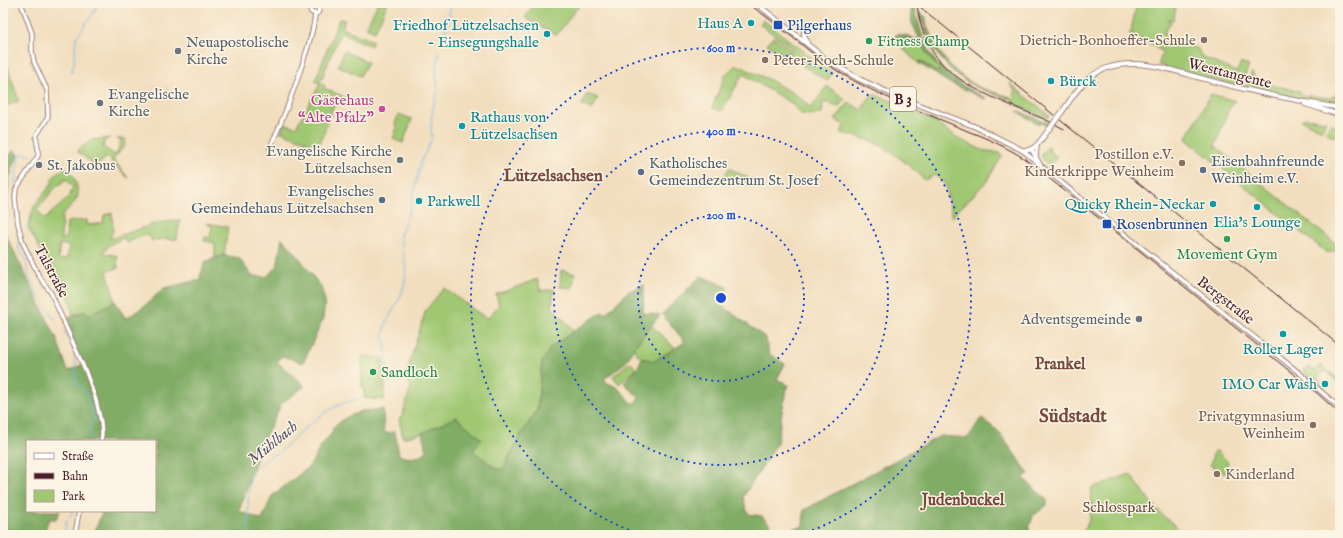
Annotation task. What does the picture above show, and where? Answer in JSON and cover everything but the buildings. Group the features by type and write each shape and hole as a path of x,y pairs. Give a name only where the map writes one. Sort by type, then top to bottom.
{"main road":[{"name":"B 3","path":"756,3 836,66 859,79 894,95 976,127 1022,150 1031,150"},
{"path":"804,29 804,35 808,44"},
{"name":"Westtangente","path":"1037,146 1078,89 1097,72 1114,66 1134,64 1179,72 1293,100 1340,107"},
{"path":"1293,100 1340,115"},
{"path":"1031,150 1037,146"}],"street":[{"name":"Talstraße","path":"21,3 32,33 32,51 34,62 46,90 48,119 36,136 38,156 16,190 15,198 18,224 23,243 39,276 51,293 86,372 96,400 101,422 101,440"},
{"path":"270,148 287,108 299,74 314,23 315,14 318,13 319,10 317,4 310,8 311,12 315,14"},
{"path":"1035,159 1037,146"},
{"name":"Bergstraße","path":"1022,150 1302,375 1340,408"},
{"path":"1031,150 1035,159"},
{"path":"75,535 79,512"}],"green space":[{"path":"378,3 388,3 375,31 366,27"},
{"path":"535,3 580,3 579,7 575,10 557,35 525,18"},
{"path":"912,3 915,6 921,32 931,55 937,63 944,71 968,89 986,98 985,99 948,82 918,63 920,61 936,72 940,70 921,44 908,39 893,38 897,34 909,36 918,40 919,38 911,21 910,4"},
{"path":"1137,3 1177,3 1173,20 1169,19 1171,22 1167,29 1165,29 1165,36 1198,49 1202,57 1237,72 1241,62 1249,66 1242,88 1158,65 1163,52 1129,33 1133,32 1131,30"},
{"path":"920,12 926,17 926,22 940,53 958,73 965,79 981,88 1011,97 1010,99 973,86 954,72 940,57 930,41"},
{"path":"339,19 345,20 342,28 373,41 371,46 340,33 320,83 325,86 324,88 351,100 336,99 319,146 281,132 284,123 296,127 320,84 315,81"},
{"path":"763,20 832,73 827,81 788,56 792,49 760,24"},
{"path":"773,37 790,50 784,57 767,44"},
{"path":"893,38 908,39 921,44 930,58 941,70 936,72 921,61 918,63"},
{"path":"344,51 368,62 360,76 338,66"},
{"path":"3,54 19,101 3,107"},
{"path":"737,65 770,80 799,97 811,108 827,86 845,99 838,107 823,102 822,114 802,115 791,103 743,74 722,111 712,108 725,75"},
{"path":"1252,72 1255,79 1259,83 1300,91 1301,95 1329,98 1333,97 1340,89 1340,105 1305,101 1245,88"},
{"path":"1009,83 1049,115 1047,118 1012,103 1015,91"},
{"path":"587,94 598,98 592,110 582,105"},
{"path":"872,94 892,101 934,121 959,139 982,150 1000,153 1002,156 987,181 952,217 946,186 935,175 924,180 912,168 876,143 841,133 844,125 835,120 849,102 861,110"},
{"path":"1211,94 1235,101 1228,111 1215,146 1340,247 1340,249 1327,253 1186,139"},
{"path":"1017,111 1049,123 1047,126 1041,123 1039,125"},
{"path":"398,114 412,119 403,143 393,139 397,127 395,125"},
{"path":"1306,118 1326,121 1322,130 1301,120"},
{"path":"1331,124 1340,126 1334,137 1325,132"},
{"path":"110,138 105,140 103,147 115,155 121,140 117,139 126,139 124,147 113,159 128,178 107,157 96,167 77,151 91,140"},
{"path":"1049,146 1049,151 1057,157 1050,166 1042,157 1042,153"},
{"path":"14,150 18,155 9,179 4,231 56,337 68,371 83,364 65,319 86,311 89,315 115,301 126,319 147,304 164,288 199,280 205,262 224,255 239,258 252,276 266,277 277,267 282,238 294,251 321,287 325,301 323,319 303,363 282,356 277,362 305,386 282,403 261,445 239,511 262,520 272,496 310,466 321,446 332,433 333,428 345,418 361,411 383,409 384,433 395,432 399,455 409,458 426,452 422,433 456,417 482,439 473,451 497,469 503,469 520,436 537,410 542,362 551,347 602,312 605,314 627,292 644,285 643,313 660,315 635,346 626,362 604,379 607,383 617,387 633,404 639,398 624,383 637,369 642,358 654,361 685,342 662,314 701,276 727,287 721,305 766,338 769,354 785,364 777,379 788,385 777,443 743,497 748,514 762,516 778,533 803,526 804,510 940,436 968,438 981,418 998,431 1029,474 1022,477 1047,500 1047,505 1033,516 1027,535 93,535 103,512 156,512 156,440 26,440 26,512 60,512 56,519 49,519 43,535 3,535 3,163"},
{"path":"65,167 71,174 76,183 78,196 73,204 62,215 61,239 66,239 67,222 87,220 88,225 103,223 104,215 112,213 113,230 110,239 157,223 180,220 177,239 152,241 149,235 142,236 127,243 123,238 109,245 103,253 117,256 118,268 107,271 115,301 89,316 86,311 73,315 69,297 28,227 34,206 53,182 51,180 59,171 61,172","holes":["66,179 73,187 69,197 45,219 37,210 52,191","60,244 69,246 68,256 65,260 58,259"]},
{"path":"729,168 764,186 756,187 724,177"},
{"path":"207,223 228,227 224,255 215,258 215,243 204,241 205,237 210,238 212,226 208,225"},
{"path":"561,270 575,274 572,288 560,287"},
{"path":"537,279 541,291 554,289 552,307 574,331 551,347 542,362 537,410 520,436 503,470 497,469 473,451 457,417 422,433 403,438 399,419 402,417 411,387 405,376 426,310 444,288 487,319 499,305 496,294"},
{"path":"651,325 675,348 654,361 639,356 634,349"},
{"name":"Sandloch","path":"362,356 383,358 385,389 384,400 364,398 364,387 362,387"},
{"path":"630,362 637,369 619,384 613,376"},
{"path":"1321,366 1340,381 1340,385 1327,371 1317,378 1332,396 1303,371 1309,367 1315,371"},
{"path":"1214,451 1217,451 1228,462 1225,474 1210,465"},
{"name":"Schlosspark","path":"1130,474 1150,501 1183,535 1080,535 1087,525 1091,513 1091,488"}],"waterway":[{"path":"71,73 74,64 76,38 96,9 97,3"},
{"name":"Mühlbach","path":"444,35 452,3"},
{"name":"Mühlbach","path":"438,88 436,73 439,53"},
{"name":"Mühlbach","path":"432,138 432,114 438,91"},
{"name":"Mühlbach","path":"402,249 400,235 410,209 421,162 431,140"},
{"path":"15,184 19,155 32,155"},
{"path":"19,243 19,249 21,254 25,257 29,276 36,292 53,317 56,319"},
{"name":"Mühlbach","path":"386,352 383,337 385,327 400,297 404,285 406,272 403,252"},
{"path":"64,330 75,355 75,382 85,392 95,418 89,432 93,440"},
{"name":"Mühlbach","path":"386,356 387,373"},
{"name":"Mühlbach","path":"249,535 248,497 251,471 272,455 277,454 326,412 348,401 360,399"},
{"path":"65,535 66,523 72,512"}],"railway":[{"path":"747,3 843,75 900,103 991,141 1025,159 1317,393 1340,414"},
{"path":"915,3 1340,346"},
{"path":"917,4 921,26 929,45 939,60 952,73 983,93 1049,121 1064,129"}],"place":[{"name":"Haus A","path":"751,23"},
{"name":"Pilgerhaus","path":"778,25"},
{"name":"Friedhof Lützelsachsen - Einsegungshalle","path":"547,34"},
{"name":"Dietrich-Bonhoeffer-Schule","path":"1204,40"},
{"name":"Fitness Champ","path":"869,41"},
{"name":"Neuapostolische Kirche","path":"178,51"},
{"name":"Peter-Koch-Schule","path":"765,60"},
{"name":"Bürck","path":"1051,81"},
{"name":"Evangelische Kirche","path":"100,103"},
{"name":"Gästehaus “Alte Pfalz”","path":"382,109"},
{"name":"Rathaus von Lützelsachsen","path":"462,126"},
{"name":"Evangelische Kirche Lützelsachsen","path":"400,160"},
{"name":"Postillon e.V. Kinderkrippe Weinheim","path":"1182,163"},
{"name":"St. Jakobus","path":"39,165"},
{"name":"Eisenbahnfreunde Weinheim e.V.","path":"1203,170"},
{"name":"Katholisches Gemeindezentrum St. Josef","path":"641,172"},
{"name":"Evangelisches Gemeindehaus Lützelsachsen","path":"382,200"},
{"name":"Parkwell","path":"419,201"},
{"name":"Quicky Rhein-Neckar","path":"1213,204"},
{"name":"Elia's Lounge","path":"1257,207"},
{"name":"Rosenbrunnen","path":"1107,224"},
{"name":"Movement Gym","path":"1227,239"},
{"name":"Adventsgemeinde","path":"1139,319"},
{"name":"Roller Lager","path":"1283,334"},
{"name":"Sandloch","path":"373,372"},
{"name":"IMO Car Wash","path":"1325,384"},
{"name":"Privatgymnasium Weinheim","path":"1313,425"},
{"name":"Kinderland","path":"1217,474"}],"district":[{"name":"Lützelsachsen","path":"553,175"},
{"name":"Prankel","path":"1060,363"},
{"name":"Südstadt","path":"1073,415"},
{"name":"Judenbuckel","path":"963,499"}]}
